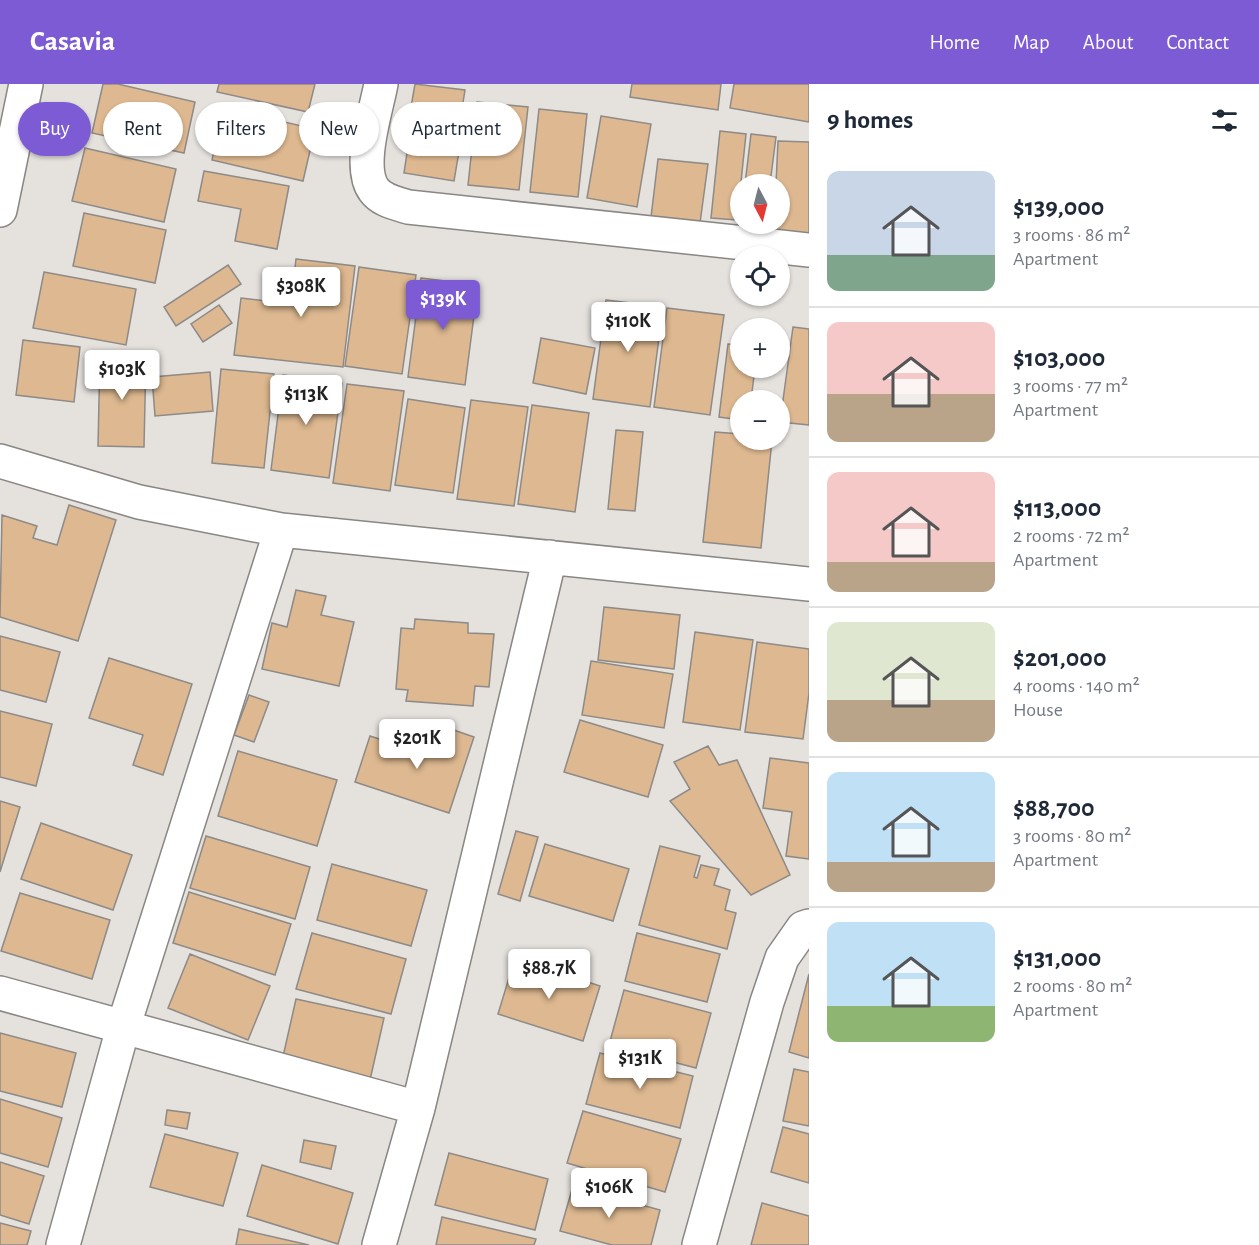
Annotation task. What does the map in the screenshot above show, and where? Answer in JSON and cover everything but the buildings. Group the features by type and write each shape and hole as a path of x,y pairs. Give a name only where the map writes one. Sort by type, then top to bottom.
{"street":[{"path":"0,210 26,84"},
{"path":"381,84 366,165 369,180 375,192 387,201 408,207 809,250"},
{"path":"0,461 139,502 281,530 809,584"},
{"path":"63,1245 123,1028 281,530"},
{"path":"379,1245 418,1108 550,556"},
{"path":"699,1245 782,958 803,928 809,926"},
{"path":"0,993 418,1108"}]}
